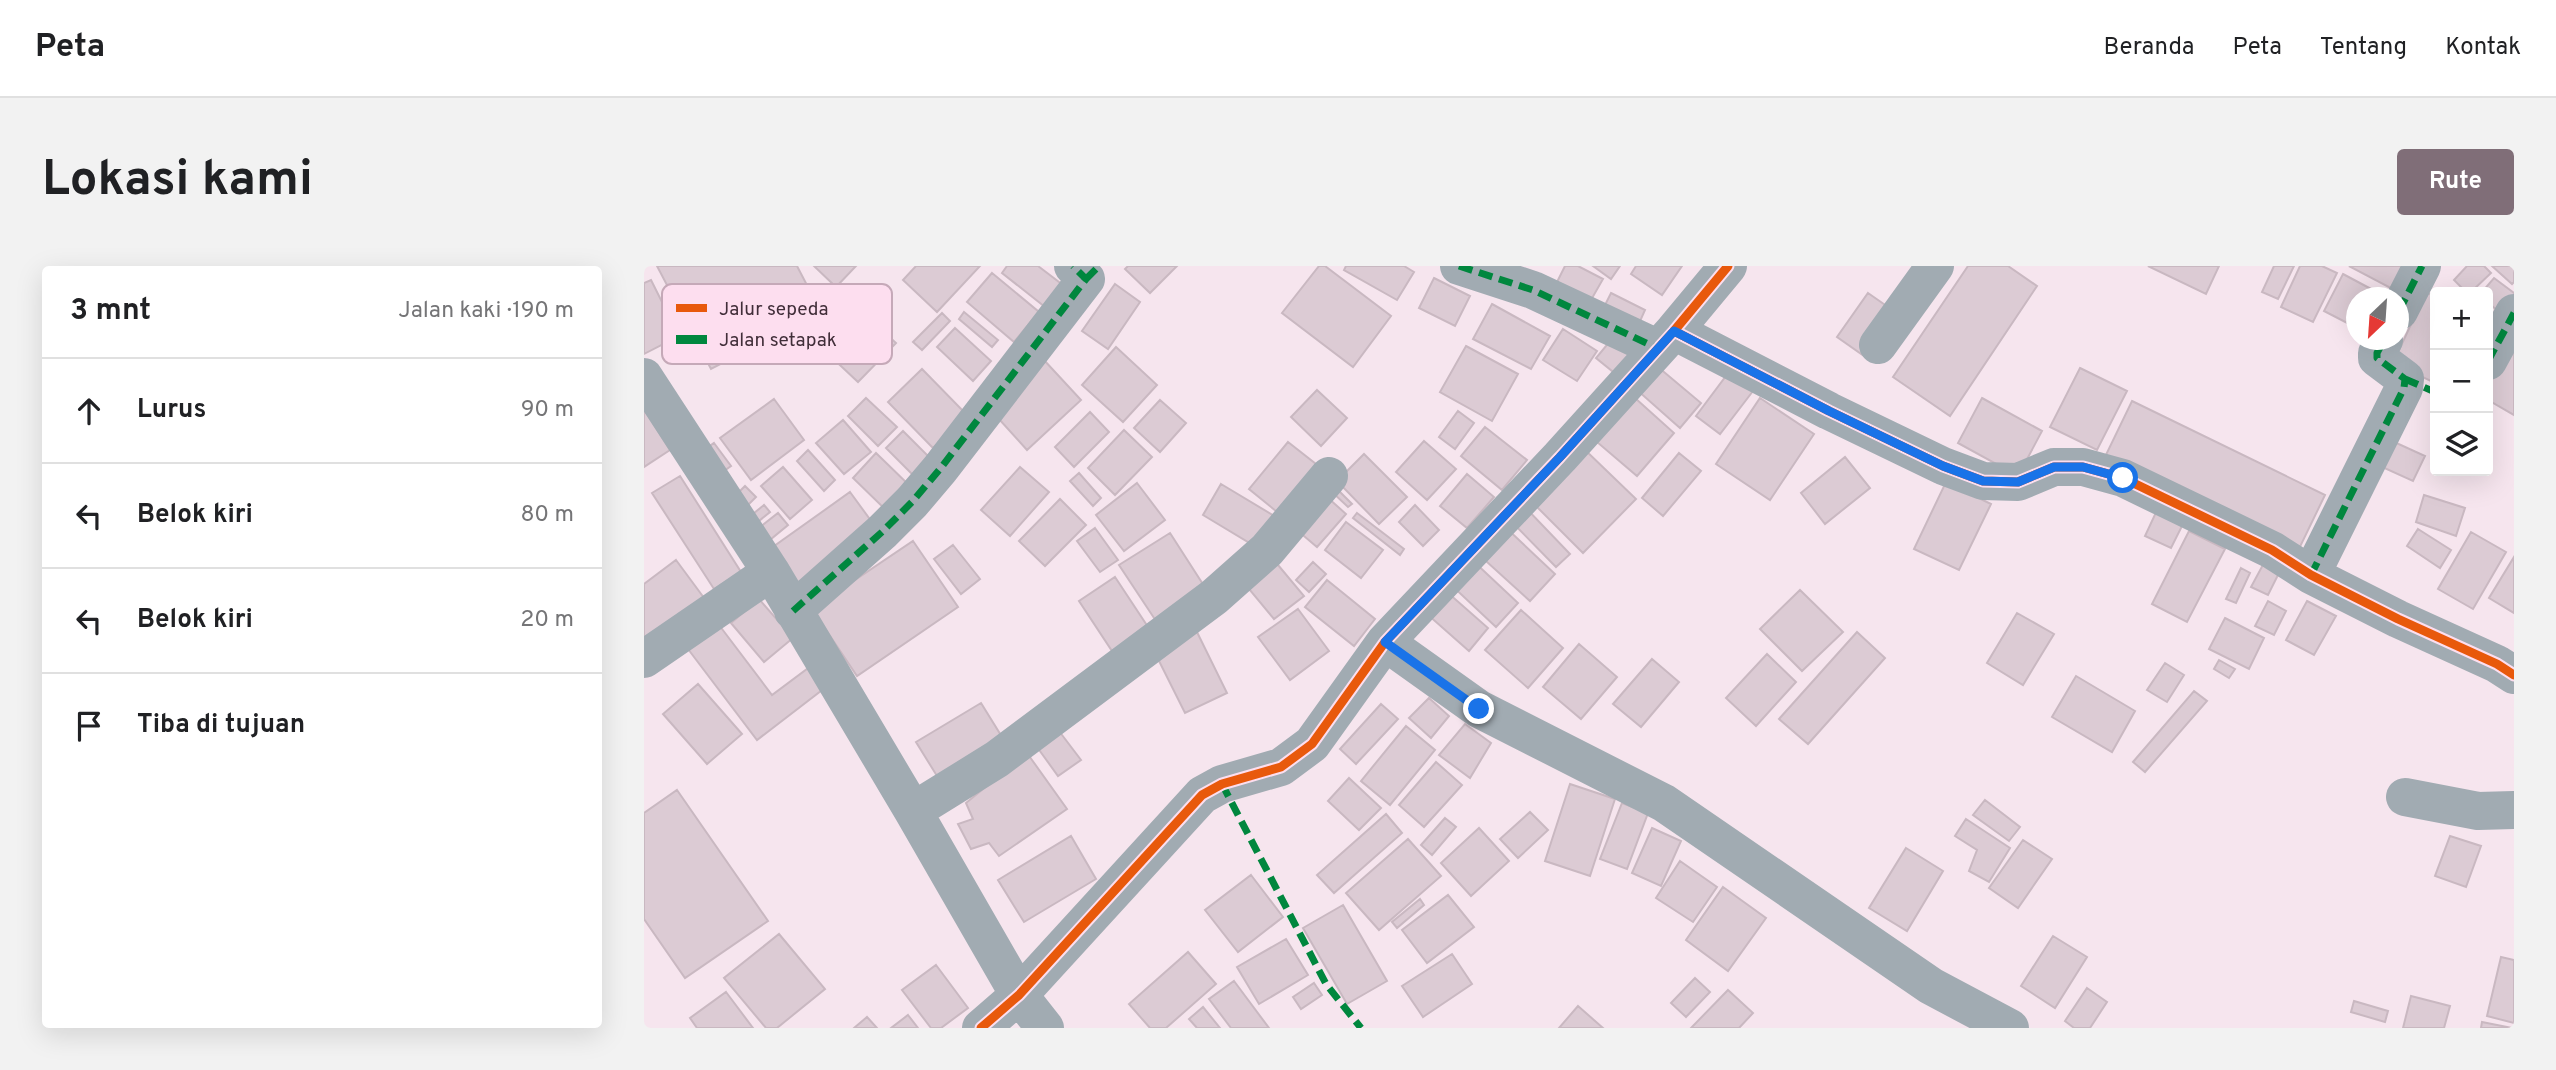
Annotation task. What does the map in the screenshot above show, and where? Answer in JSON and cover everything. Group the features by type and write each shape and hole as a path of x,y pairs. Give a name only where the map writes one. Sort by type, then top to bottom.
{"street":[{"path":"1459,266 1533,290 1665,340 1829,411 1973,478 1983,481 2018,482 2054,467 2083,467 2123,478 2272,550 2311,575 2398,619 2497,664 2514,675"},
{"path":"981,1028 1019,995 1202,795 1222,784 1281,767 1312,744 1385,642 1560,457 1728,266"},
{"path":"1878,345 1935,266"},
{"path":"2409,291 2422,266"},
{"path":"793,611 912,502 940,469 1086,270"},
{"path":"2493,352 2514,313"},
{"path":"2379,350 2377,358 2420,386"},
{"path":"644,377 771,572 914,811 1019,995 1045,1028"},
{"path":"2311,575 2404,388 2420,386"},
{"path":"914,811 997,759 1214,597 1267,550 1329,476"},
{"path":"644,659 771,572"},
{"path":"1385,642 1479,709 1664,803 1931,986 2010,1028"},
{"path":"2405,797 2479,811 2514,810"}],"building":[{"path":"657,266 797,266 806,284 666,284"},
{"path":"814,266 856,266 839,284 833,284"},
{"path":"916,266 980,266 937,312 903,280"},
{"path":"1007,266 1038,266 1072,292 1054,314 1002,273"},
{"path":"1128,266 1177,266 1150,293 1125,269"},
{"path":"1319,266 1325,266 1391,316 1353,367 1282,313"},
{"path":"1346,266 1404,266 1414,272 1397,300 1344,270"},
{"path":"1565,266 1578,266 1603,279 1591,300 1557,282"},
{"path":"1593,266 1620,266 1611,279"},
{"path":"1636,266 1682,266 1662,295 1631,274"},
{"path":"1968,266 2008,266 2037,286 1950,416 1893,377"},
{"path":"2148,266 2219,266 2206,294"},
{"path":"2274,266 2294,266 2278,299 2262,292"},
{"path":"2300,266 2322,266 2337,273 2313,322 2281,307"},
{"path":"2349,266 2414,266 2403,287 2389,287"},
{"path":"2467,266 2484,266 2491,273 2476,287 2461,287 2454,280"},
{"path":"2492,266 2514,266 2514,282 2512,284"},
{"path":"992,273 1039,312 1014,342 967,302"},
{"path":"2343,274 2367,287 2346,287 2346,322 2324,311"},
{"path":"1434,278 1470,296 1455,326 1419,308"},
{"path":"2494,278 2514,293 2514,297 2501,313 2493,307 2493,287 2486,287"},
{"path":"651,280 662,302 662,345 644,354 644,283"},
{"path":"1115,284 1140,302 1108,349 1082,331"},
{"path":"2426,292 2430,294 2430,381 2393,363 2399,350 2409,350 2409,329"},
{"path":"1611,293 1645,310 1637,328 1602,311"},
{"path":"1868,293 1898,314 1867,358 1837,337"},
{"path":"1492,304 1550,336 1531,369 1473,339"},
{"path":"964,312 998,340 992,347 959,319"},
{"path":"942,313 950,321 922,350 913,342"},
{"path":"2514,325 2514,415 2493,403 2493,361"},
{"path":"955,328 991,361 973,381 937,347"},
{"path":"1563,329 1597,351 1577,381 1543,360"},
{"path":"1611,340 1631,357 1617,375 1596,358"},
{"path":"1466,346 1518,374 1492,421 1440,392"},
{"path":"1116,347 1157,385 1123,422 1082,385"},
{"path":"1043,359 1081,400 1027,450 989,408"},
{"path":"708,364 721,364 711,369"},
{"path":"839,364 876,364 858,382"},
{"path":"1658,367 1701,403 1680,428 1637,390"},
{"path":"2080,368 2127,391 2097,450 2050,427"},
{"path":"922,369 967,415 933,448 888,402"},
{"path":"1729,372 1753,391 1720,434 1696,416"},
{"path":"1317,390 1347,418 1321,446 1291,417"},
{"path":"866,398 897,427 878,446 848,416"},
{"path":"1635,398 1674,433 1637,476 1597,442"},
{"path":"1760,398 1814,434 1770,500 1716,464"},
{"path":"1982,398 2042,431 2018,476 1958,443"},
{"path":"774,399 804,440 751,480 720,438"},
{"path":"1160,400 1186,423 1160,452 1134,428"},
{"path":"2132,401 2325,495 2296,555 2103,461"},
{"path":"644,409 670,450 644,467"},
{"path":"1458,411 1474,423 1455,449 1439,437"},
{"path":"1090,412 1109,432 1074,467 1055,447"},
{"path":"843,420 871,452 844,474 816,443"},
{"path":"1485,427 1527,460 1502,490 1461,456"},
{"path":"1124,430 1152,457 1115,495 1088,468"},
{"path":"903,431 938,466 921,483 886,448"},
{"path":"1424,441 1456,469 1427,500 1396,472"},
{"path":"2392,441 2425,456 2413,481 2380,466"},
{"path":"1288,442 1321,468 1282,516 1249,489"},
{"path":"714,443 731,466 721,473 704,450"},
{"path":"1582,447 1636,499 1583,553 1530,500"},
{"path":"808,450 835,480 824,491 797,461"},
{"path":"876,453 912,488 888,512 853,478"},
{"path":"1679,453 1701,471 1663,516 1642,498"},
{"path":"1364,454 1407,497 1379,524 1337,481"},
{"path":"1845,457 1870,488 1825,524 1801,493"},
{"path":"783,467 812,500 790,519 761,486"},
{"path":"1020,467 1049,492 1010,536 981,510"},
{"path":"1079,473 1101,498 1093,506 1070,481"},
{"path":"1467,474 1494,497 1467,528 1440,506"},
{"path":"680,476 741,572 714,589 652,493"},
{"path":"1946,482 1991,504 1959,570 1914,549"},
{"path":"1137,483 1165,520 1124,551 1096,515"},
{"path":"1221,484 1276,517 1258,548 1203,515"},
{"path":"745,486 756,497 742,511 731,500"},
{"path":"1335,487 1352,504 1348,507 1331,491"},
{"path":"850,492 877,529 797,586 770,549"},
{"path":"2424,495 2465,508 2456,536 2416,522"},
{"path":"1327,497 1346,514 1317,547 1298,531"},
{"path":"1060,499 1086,525 1045,566 1019,541"},
{"path":"764,505 770,512 754,525 748,518"},
{"path":"1415,505 1439,530 1423,546 1399,522"},
{"path":"1523,505 1570,554 1556,567 1508,518"},
{"path":"2159,506 2186,518 2171,548 2145,536"},
{"path":"778,513 788,525 765,544 755,531"},
{"path":"1357,513 1404,549 1400,555 1353,518"},
{"path":"1346,522 1383,550 1361,578 1325,550"},
{"path":"1502,524 1555,574 1530,601 1476,552"},
{"path":"1095,528 1118,560 1100,572 1077,541"},
{"path":"2418,529 2451,550 2440,568 2407,546"},
{"path":"2189,531 2225,549 2187,622 2152,604"},
{"path":"2471,532 2506,552 2473,609 2438,589"},
{"path":"1170,533 1206,589 1156,621 1119,565"},
{"path":"913,541 958,607 857,676 812,609"},
{"path":"953,545 980,579 961,594 934,559"},
{"path":"2514,557 2514,613 2489,598"},
{"path":"1470,558 1518,603 1496,627 1448,582"},
{"path":"1273,559 1304,596 1274,619 1244,583"},
{"path":"676,560 707,602 644,647 644,584"},
{"path":"2265,561 2281,569 2268,595 2251,587"},
{"path":"1313,562 1326,574 1309,592 1296,580"},
{"path":"2241,568 2250,573 2236,603 2226,599"},
{"path":"1115,577 1150,630 1114,654 1079,601"},
{"path":"1327,580 1375,619 1354,646 1305,607"},
{"path":"1800,590 1843,632 1802,671 1760,629"},
{"path":"1447,592 1488,628 1469,651 1427,614"},
{"path":"759,599 793,638 764,662 731,623"},
{"path":"2268,601 2286,611 2274,635 2255,626"},
{"path":"2307,601 2336,616 2314,655 2286,640"},
{"path":"1298,609 1329,651 1290,680 1258,637"},
{"path":"1521,610 1563,648 1528,688 1485,650"},
{"path":"2017,613 2054,634 2023,685 1987,663"},
{"path":"2225,618 2264,638 2249,669 2209,649"},
{"path":"719,625 772,695 811,666 826,687 757,740 688,649"},
{"path":"1195,628 1227,693 1185,713 1153,649"},
{"path":"1857,632 1885,658 1808,744 1779,719"},
{"path":"1579,644 1617,677 1581,719 1543,687"},
{"path":"1767,654 1796,682 1756,726 1726,698"},
{"path":"1652,659 1679,682 1641,727 1613,704"},
{"path":"2219,660 2235,669 2229,678 2214,669"},
{"path":"2165,663 2184,675 2167,702 2147,690"},
{"path":"2076,676 2135,711 2112,752 2052,717"},
{"path":"698,684 742,734 707,764 663,714"},
{"path":"2194,691 2207,701 2145,772 2133,762"},
{"path":"1429,698 1449,716 1431,738 1409,718"},
{"path":"981,703 1002,737 937,776 916,742"},
{"path":"1381,704 1398,719 1356,764 1340,749"},
{"path":"1465,724 1491,743 1470,778 1439,755"},
{"path":"1406,726 1435,750 1390,805 1361,781"},
{"path":"1059,731 1081,760 1058,776 1037,747"},
{"path":"1027,753 1067,809 999,856 989,843 971,849 958,824 973,819 966,803"},
{"path":"1436,762 1462,785 1424,827 1399,805"},
{"path":"1349,778 1381,808 1359,830 1328,801"},
{"path":"1570,784 1615,799 1590,876 1545,861"},
{"path":"677,790 768,921 685,978 644,919 644,813"},
{"path":"1985,800 2020,827 2009,841 1973,815"},
{"path":"1622,803 1648,813 1627,869 1600,859"},
{"path":"1530,812 1548,830 1518,858 1500,839"},
{"path":"1386,814 1402,833 1334,893 1317,875"},
{"path":"1445,818 1456,827 1432,855 1421,845"},
{"path":"1966,819 2010,848 1989,882 1969,871 1977,850 1955,836"},
{"path":"1479,828 1509,861 1471,896 1441,863"},
{"path":"1652,828 1681,841 1661,886 1632,873"},
{"path":"1071,836 1096,879 1024,922 998,880"},
{"path":"2450,836 2481,846 2466,887 2435,876"},
{"path":"1408,839 1441,876 1379,930 1346,893"},
{"path":"2023,840 2052,859 2018,908 1989,888"},
{"path":"1906,848 1943,871 1907,931 1869,908"},
{"path":"1680,861 1717,887 1693,922 1656,898"},
{"path":"1251,875 1283,917 1238,952 1205,910"},
{"path":"1723,887 1766,918 1728,971 1686,940"},
{"path":"1448,895 1474,927 1427,963 1402,930"},
{"path":"1420,899 1424,905 1397,928 1392,922"},
{"path":"1343,905 1387,981 1347,1004 1303,928"},
{"path":"779,934 825,989 777,1028 766,1028 724,978"},
{"path":"2053,936 2087,957 2055,1008 2021,986"},
{"path":"1286,939 1308,975 1259,1004 1237,967"},
{"path":"1188,952 1216,984 1166,1028 1150,1028 1129,1004"},
{"path":"1452,954 1472,984 1423,1017 1402,986"},
{"path":"2501,957 2514,960 2514,1023 2487,1016"},
{"path":"936,965 968,1008 941,1028 931,1028 902,990"},
{"path":"1695,978 1710,992 1686,1017 1671,1003"},
{"path":"1234,981 1269,1028 1231,1028 1209,999"},
{"path":"1314,983 1322,995 1301,1009 1293,997"},
{"path":"2087,988 2107,1002 2090,1028 2074,1028 2065,1021"},
{"path":"1728,990 1753,1013 1739,1028 1691,1028"},
{"path":"726,992 753,1028 697,1028 690,1018"},
{"path":"2411,996 2450,1006 2444,1028 2403,1028"},
{"path":"2354,1001 2388,1011 2385,1022 2351,1012"},
{"path":"1578,1006 1603,1028 1559,1028"},
{"path":"1203,1007 1220,1028 1197,1028 1189,1019"},
{"path":"908,1015 918,1028 891,1028"},
{"path":"867,1017 877,1028 854,1028"},
{"path":"2482,1022 2512,1028 2481,1028"}],"marked path":[{"path":"793,611 882,532 940,469 1086,279 1073,266"},
{"path":"1086,279 1099,266"},
{"path":"1459,266 1533,290 1657,348"},
{"path":"2409,291 2422,266"},
{"path":"2493,352 2514,313"},
{"path":"2311,575 2404,388 2405,379 2377,358 2379,350"},
{"path":"2405,379 2430,390"},
{"path":"1222,784 1326,984 1361,1028"}],"cycle path":[{"path":"981,1028 1019,995 1202,795 1222,784 1281,767 1312,744 1385,642 1560,457 1674,331 1728,266"},
{"path":"1674,331 1829,411 1943,466 1983,481 2018,482 2054,467 2083,467 2123,478 2272,550 2311,575 2398,619 2497,664 2514,675"}],"route":[{"path":"1479,709 1385,642 1560,457 1674,331 1829,411 1943,466 1983,481 2018,482 2054,467 2083,467 2123,478"}]}
